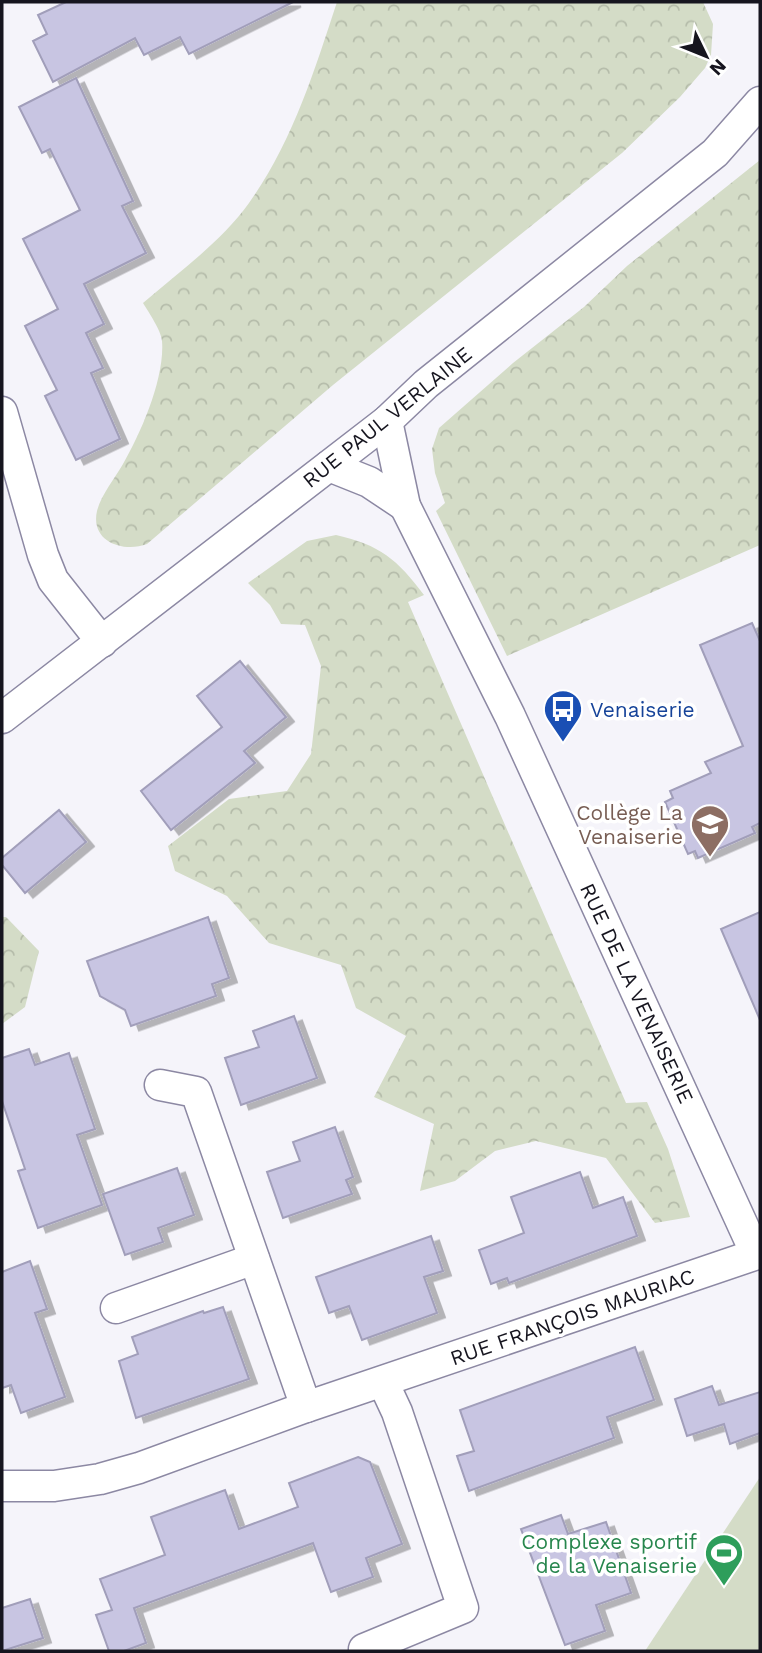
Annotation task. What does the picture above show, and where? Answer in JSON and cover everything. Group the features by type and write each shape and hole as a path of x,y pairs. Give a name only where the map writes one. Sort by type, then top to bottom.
{"street":[{"name":"RUE PAUL VERLAINE","path":"2,718 387,421 426,384 715,153 760,102"},
{"path":"2,412 43,555 53,580 103,642"},
{"name":"RUE DE LA VENAISERIE","path":"387,421 405,506 510,716 758,1254"},
{"name":"RUE DE LA VENAISERIE","path":"329,466 369,482 405,506"},
{"path":"160,1085 196,1092 306,1407"},
{"name":"RUE FRANÇOIS MAURIAC","path":"2,1486 54,1486 100,1479 758,1254"},
{"path":"116,1308 254,1259"},
{"path":"364,1649 463,1608 397,1412 383,1382"}],"green space":[{"path":"337,2 703,2 713,24 711,55 705,68 680,97 622,153 333,385 147,544 119,546 104,537 99,530 96,522 97,511 144,421 160,371 162,341 143,303 226,231 264,180 290,131"},
{"path":"760,160 760,545 507,656 436,511 445,503 435,473 432,449 439,428 513,363 584,307 627,266"},
{"path":"336,535 365,544 386,555 424,595 408,602 626,1103 647,1102 668,1149 690,1217 655,1223 606,1158 536,1141 495,1151 455,1181 420,1191 434,1124 374,1097 406,1036 356,1008 341,965 269,943 227,896 175,871 168,846 229,799 287,791 311,754 321,666 305,625 281,624 270,605 248,583 307,541"},
{"path":"2,917 6,917 39,951 25,1007 2,1024"},
{"name":"Complexe sportif de la Venaiserie","path":"760,1477 760,1651 645,1651"}],"building":[{"path":"66,2 293,2 189,54 180,37 144,55 135,38 53,82 33,41 47,34 38,15"},
{"path":"76,78 133,201 122,206 146,253 84,284 104,324 86,333 103,368 91,373 120,439 76,460 45,396 57,390 25,326 58,309 23,239 80,210 50,149 42,153 19,107"},
{"path":"752,623 760,641 760,823 752,827 755,833 698,858 695,851 688,854 665,802 673,798 670,791 711,773 705,762 743,746 700,645"},
{"path":"240,661 286,717 244,751 255,763 171,830 141,791 222,727 197,696"},
{"path":"59,810 86,842 25,893 2,865 2,858"},
{"path":"760,912 760,1020 721,929"},
{"path":"208,917 229,978 212,984 216,996 131,1026 125,1010 100,996 87,961"},
{"path":"294,1016 317,1078 241,1105 225,1058 259,1047 253,1031"},
{"path":"29,1049 35,1065 69,1053 95,1129 77,1135 102,1205 38,1228 18,1171 25,1169 2,1101 2,1058"},
{"path":"335,1127 353,1177 346,1180 352,1194 283,1218 267,1172 300,1161 293,1142"},
{"path":"177,1168 194,1215 158,1228 163,1242 125,1255 103,1194"},
{"path":"580,1172 593,1208 623,1197 637,1236 509,1283 507,1278 491,1284 479,1250 524,1233 511,1197"},
{"path":"431,1236 443,1271 424,1277 437,1313 362,1340 349,1306 329,1313 316,1277"},
{"path":"30,1261 47,1309 35,1313 65,1397 21,1413 11,1385 2,1388 2,1272"},
{"path":"223,1307 249,1379 136,1418 119,1361 138,1354 132,1337 203,1311 204,1313"},
{"path":"635,1347 654,1400 607,1417 614,1438 469,1491 457,1456 474,1451 460,1410"},
{"path":"712,1386 719,1405 760,1392 760,1433 730,1444 724,1424 687,1436 675,1399"},
{"path":"358,1457 370,1462 402,1544 366,1558 373,1577 331,1592 313,1543 134,1608 146,1643 124,1651 109,1651 96,1615 112,1610 100,1579 165,1555 151,1517 225,1490 239,1529 298,1507 289,1483"},
{"path":"561,1515 568,1534 606,1522 631,1593 596,1605 605,1631 565,1645 521,1529"},
{"path":"30,1599 43,1638 2,1651 2,1608"}],"place":[{"name":"Venaiserie","path":"563,743"},
{"name":"Collège La Venaiserie","path":"710,858"},
{"name":"Complexe sportif de la Venaiserie","path":"724,1587"}]}
